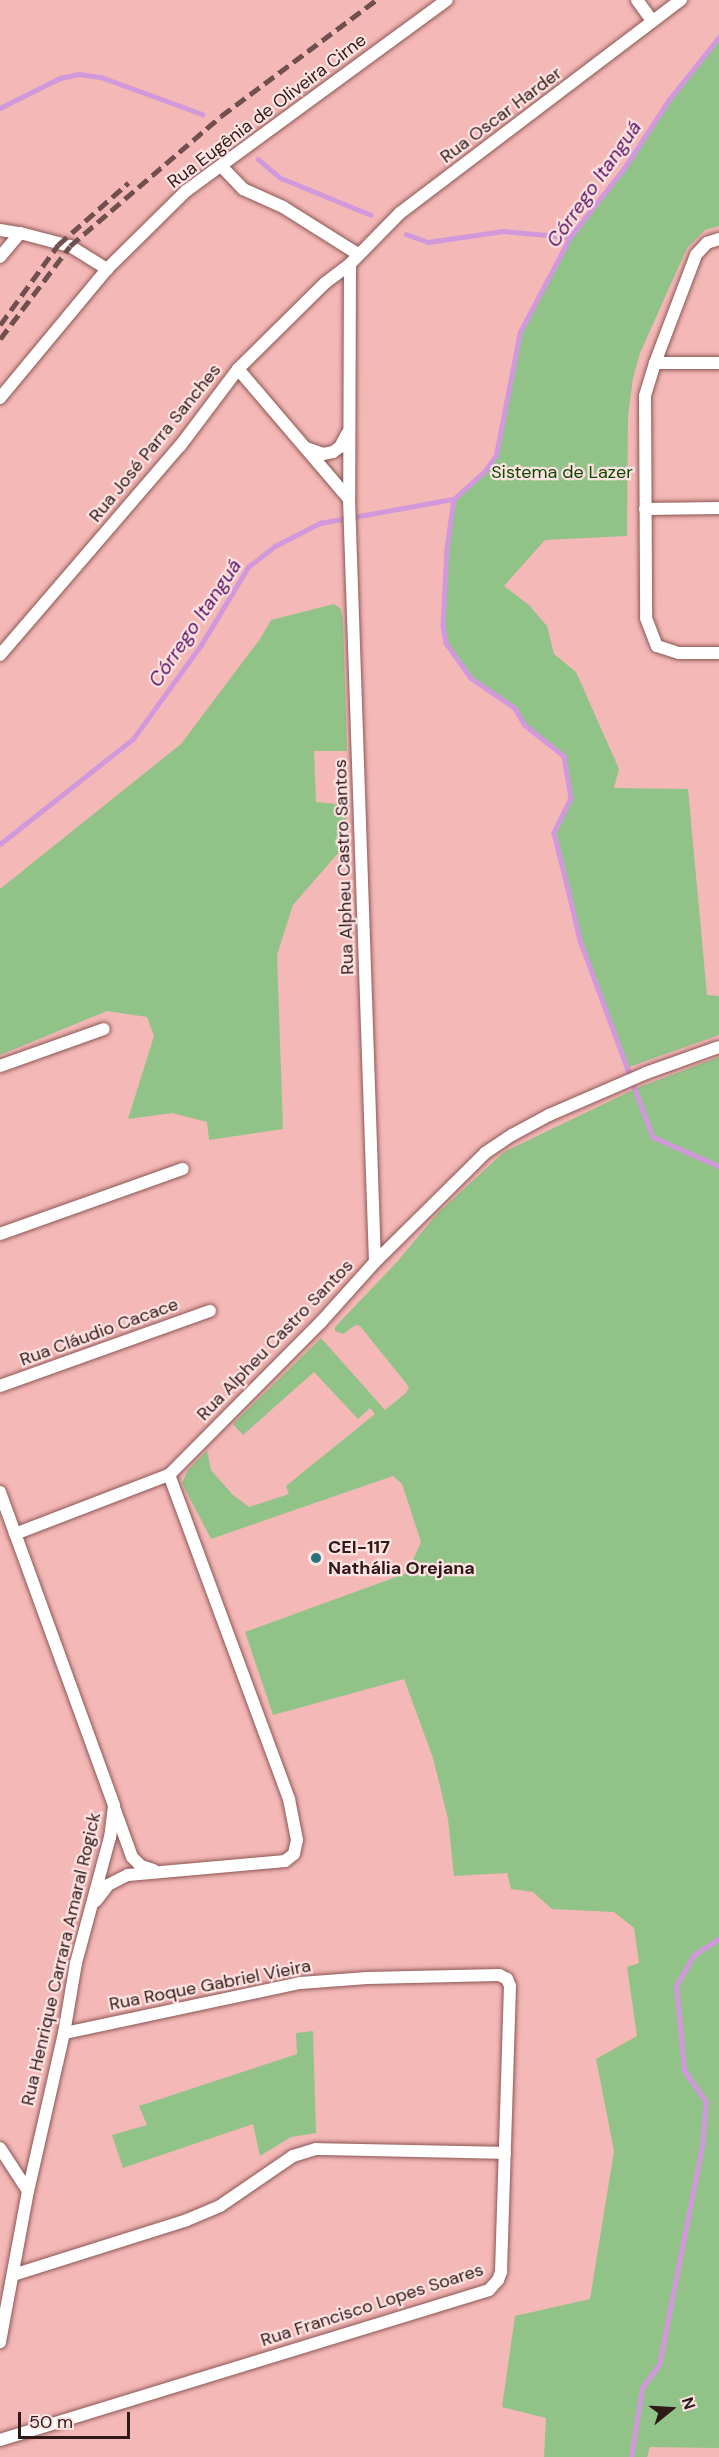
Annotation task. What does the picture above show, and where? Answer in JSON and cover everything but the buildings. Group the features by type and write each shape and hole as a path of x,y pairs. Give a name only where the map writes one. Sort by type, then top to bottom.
{"street":[{"name":"Rua Eugênia de Oliveira Cirne","path":"0,398 107,268 186,191 447,0"},
{"path":"637,0 652,21"},
{"name":"Rua Oscar Harder","path":"350,264 400,213 681,0"},
{"path":"221,166 243,189 283,207 358,254"},
{"path":"0,230 70,246 107,268"},
{"path":"0,257 20,233"},
{"path":"719,239 707,243 696,255 655,363 645,396 646,618 657,646 679,653 719,653"},
{"name":"Rua José Parra Sanches","path":"0,655 180,446 238,369 325,284 350,264"},
{"name":"Rua Alpheu Castro Santos","path":"169,1474 321,1322 375,1262 349,501 350,264"},
{"path":"655,363 719,363"},
{"path":"238,369 349,501"},
{"name":"Rua Alpheu Castro Santos","path":"305,447 323,454 333,452 340,447 346,435 348,421"},
{"path":"645,509 719,508"},
{"path":"0,1066 104,1029"},
{"path":"375,1262 485,1154 512,1135 549,1115 613,1087 719,1047"},
{"path":"0,1234 183,1169"},
{"name":"Rua Cláudio Cacace","path":"0,1386 210,1311"},
{"path":"15,1534 169,1474 286,1789 297,1840 294,1854 285,1861 160,1871 117,1879 108,1885 91,1912"},
{"name":"Rua Henrique Carrara Amaral Rogick","path":"0,1492 114,1806 110,1837 76,1963 64,2033 28,2191 0,2342"},
{"path":"114,1806 132,1857 141,1866 160,1871"},
{"name":"Rua Roque Gabriel Vieira","path":"64,2033 300,1983 499,1975 507,1979"},
{"name":"Rua Francisco Lopes Soares","path":"0,2440 489,2290 498,2280 501,2272 510,1986 507,1979"},
{"path":"0,2148 28,2191"},
{"path":"14,2275 187,2220 220,2206 293,2156 316,2149 505,2153"}],"green space":[{"name":"Sistema de Lazer","path":"719,37 719,226 705,230 687,248 640,353 633,378 628,416 627,536 545,540 504,586 529,605 547,626 554,654 576,672 619,769 614,788 688,789 707,995 719,996 719,1035 629,1067 580,940 554,833 571,798 564,756 525,725 515,708 471,678 446,643 443,625 447,549 454,499 485,471 496,455 520,332 570,237 625,167 668,101"},
{"path":"334,604 341,609 343,620 347,751 314,751 316,802 346,805 346,844 293,905 277,955 283,1129 209,1140 207,1122 172,1113 128,1119 154,1036 147,1017 107,1011 0,1055 0,889 181,744 260,639 271,620"},
{"path":"719,1057 719,2448 650,2447 647,2457 544,2457 546,2418 502,2407 515,2316 590,2299 614,2151 596,2059 637,2036 627,1967 639,1963 634,1928 614,1912 552,1909 533,1892 511,1889 507,1873 454,1876 448,1819 433,1758 404,1679 273,1715 245,1632 407,1573 421,1542 402,1484 393,1476 211,1539 182,1483 188,1470 207,1451 211,1470 232,1494 249,1507 289,1494 286,1486 375,1414 370,1408 358,1419 314,1372 243,1435 233,1424 321,1338 385,1410 406,1393 409,1387 360,1326 356,1325 343,1334 335,1331 335,1327 396,1263 438,1213 504,1152 637,1088"},
{"path":"313,2031 316,2133 291,2137 260,2156 253,2124 123,2168 112,2135 147,2125 139,2106 297,2054 296,2033"}],"waterway":[{"name":"Córrego Itanguá","path":"0,844 133,739 201,645 248,567 275,546 320,523 454,499 485,471 496,455 520,332 570,237 625,167 668,101 719,37"},
{"path":"0,108 60,78 79,74 101,77 202,114"},
{"path":"258,159 281,178 371,215"},
{"path":"406,234 428,242 503,231 570,237"},
{"path":"454,499 447,549 443,626 446,643 471,678 515,708 525,725 564,756 571,798 554,833 580,940 653,1137 719,1166"},
{"path":"631,2457 642,2388 659,2365 702,2145 706,2102 684,2070 676,1986 694,1955 719,1939"}],"railway":[{"path":"0,339 70,246 221,116 376,0"},
{"path":"0,325 58,245 128,183"}],"place":[{"name":"CEI-117 Nathália Orejana","path":"316,1558"}]}
